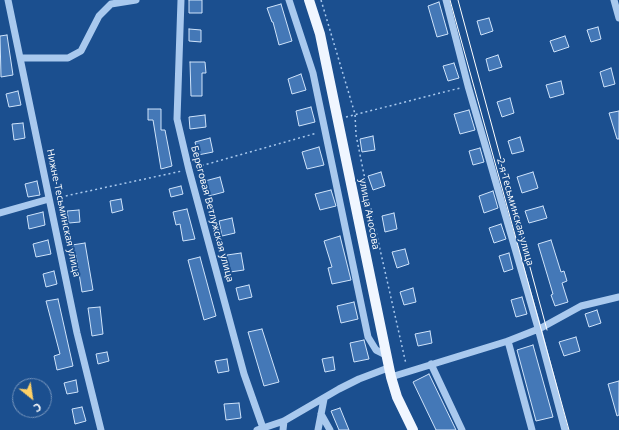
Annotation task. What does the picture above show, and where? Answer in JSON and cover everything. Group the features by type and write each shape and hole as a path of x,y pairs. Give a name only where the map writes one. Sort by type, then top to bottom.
{"main road":[{"name":"улица Аносова","path":"309,0 320,34 390,373 397,397 413,430"}],"street":[{"name":"Нижне-Тесьминская улица","path":"8,0 77,333 101,430"},
{"path":"20,58 68,58 81,51 99,16 111,2 136,0"},
{"name":"Береговая Ветлужская улица","path":"181,0 177,119 189,170 260,429"},
{"path":"289,0 313,73 324,132 368,337 376,350 386,355"},
{"name":"2-я Тесьминская улица","path":"446,0 468,86 538,328 565,430"},
{"path":"614,0 619,18"},
{"path":"0,213 49,199"},
{"path":"260,429 284,421 359,379 390,373 408,372 508,340 546,325 580,306 619,297"},
{"path":"508,340 532,430"},
{"path":"431,364 462,430"},
{"path":"318,430 320,413 324,399"},
{"path":"320,413 330,430"},
{"path":"282,430 284,421"}],"path":[{"path":"321,0 355,114 356,135 372,214 408,372"},
{"path":"338,119 468,86"},
{"path":"49,199 189,170 210,162 324,132"}],"building":[{"path":"189,0 202,0 202,13 189,13"},
{"path":"439,2 448,34 437,37 428,6"},
{"path":"281,4 292,41 279,45 273,22 267,8"},
{"path":"489,18 493,31 481,35 477,21"},
{"path":"598,27 601,39 591,42 587,30"},
{"path":"189,29 201,30 201,42 189,41"},
{"path":"7,35 13,75 1,77 0,36"},
{"path":"565,36 569,47 554,52 550,41"},
{"path":"498,55 502,67 489,71 486,59"},
{"path":"190,62 205,62 206,73 202,73 202,96 191,96"},
{"path":"454,63 459,78 448,81 443,66"},
{"path":"611,68 615,84 604,87 600,72"},
{"path":"301,74 306,90 292,94 288,79"},
{"path":"561,81 564,94 550,98 546,85"},
{"path":"18,91 21,105 9,107 6,94"},
{"path":"510,98 514,113 502,117 497,102"},
{"path":"311,107 315,122 299,126 296,111"},
{"path":"148,109 161,109 161,130 165,130 172,166 161,169 153,120 148,120"},
{"path":"469,110 475,130 460,134 454,114"},
{"path":"619,111 619,139 617,139 609,113"},
{"path":"205,115 206,127 190,129 189,117"},
{"path":"23,123 25,138 14,140 12,124"},
{"path":"373,136 375,150 362,152 360,139"},
{"path":"520,137 524,151 512,154 508,141"},
{"path":"210,138 213,152 198,155 195,142"},
{"path":"319,147 324,165 307,169 302,152"},
{"path":"480,148 484,162 473,165 469,151"},
{"path":"381,172 385,186 373,190 368,176"},
{"path":"533,172 538,188 522,193 517,177"},
{"path":"220,177 224,192 209,196 205,181"},
{"path":"37,181 40,195 28,197 25,184"},
{"path":"181,186 183,194 171,197 169,189"},
{"path":"331,190 336,206 320,210 315,194"},
{"path":"493,191 498,208 484,213 479,196"},
{"path":"121,199 123,210 112,213 110,201"},
{"path":"543,206 547,218 529,223 525,211"},
{"path":"187,209 195,239 183,241 180,224 176,225 173,212"},
{"path":"79,210 80,222 69,223 67,211"},
{"path":"43,212 45,225 29,229 27,216"},
{"path":"394,213 397,229 385,232 382,216"},
{"path":"232,218 235,233 222,236 219,221"},
{"path":"501,224 506,239 494,243 489,228"},
{"path":"340,236 351,280 332,284 328,268 332,267 324,241"},
{"path":"48,240 51,254 36,257 33,244"},
{"path":"551,240 561,272 564,271 567,281 562,283 568,302 555,306 551,295 553,294 538,244"},
{"path":"85,243 93,290 82,292 76,255 73,255 72,245"},
{"path":"405,249 409,264 397,268 392,252"},
{"path":"241,253 244,270 230,272 227,255"},
{"path":"509,253 513,269 504,272 499,256"},
{"path":"200,257 216,316 204,320 188,260"},
{"path":"54,271 57,284 46,287 43,274"},
{"path":"249,285 252,297 239,300 236,288"},
{"path":"413,288 416,302 404,305 400,292"},
{"path":"522,297 527,314 516,317 511,300"},
{"path":"58,299 73,366 57,370 54,356 60,354 46,301"},
{"path":"354,302 358,319 341,323 337,306"},
{"path":"100,307 103,334 92,336 88,308"},
{"path":"597,310 601,323 589,327 585,314"},
{"path":"262,329 279,382 264,386 248,332"},
{"path":"430,331 432,343 418,346 415,334"},
{"path":"576,337 580,351 564,356 559,342"},
{"path":"364,340 369,359 354,362 350,343"},
{"path":"533,345 553,417 536,421 517,350"},
{"path":"107,352 109,361 98,364 96,354"},
{"path":"333,357 335,370 325,372 322,359"},
{"path":"227,359 229,371 218,373 215,361"},
{"path":"429,374 456,430 436,430 413,382"},
{"path":"76,380 78,392 67,394 64,383"},
{"path":"619,381 619,415 617,416 608,384"},
{"path":"239,403 241,418 226,420 224,404"},
{"path":"82,407 86,421 75,424 72,409"},
{"path":"340,408 349,430 339,430 331,411"}],"tram line":[{"path":"450,0 569,430"},
{"path":"458,0 506,178"},
{"path":"521,234 547,330"}]}
